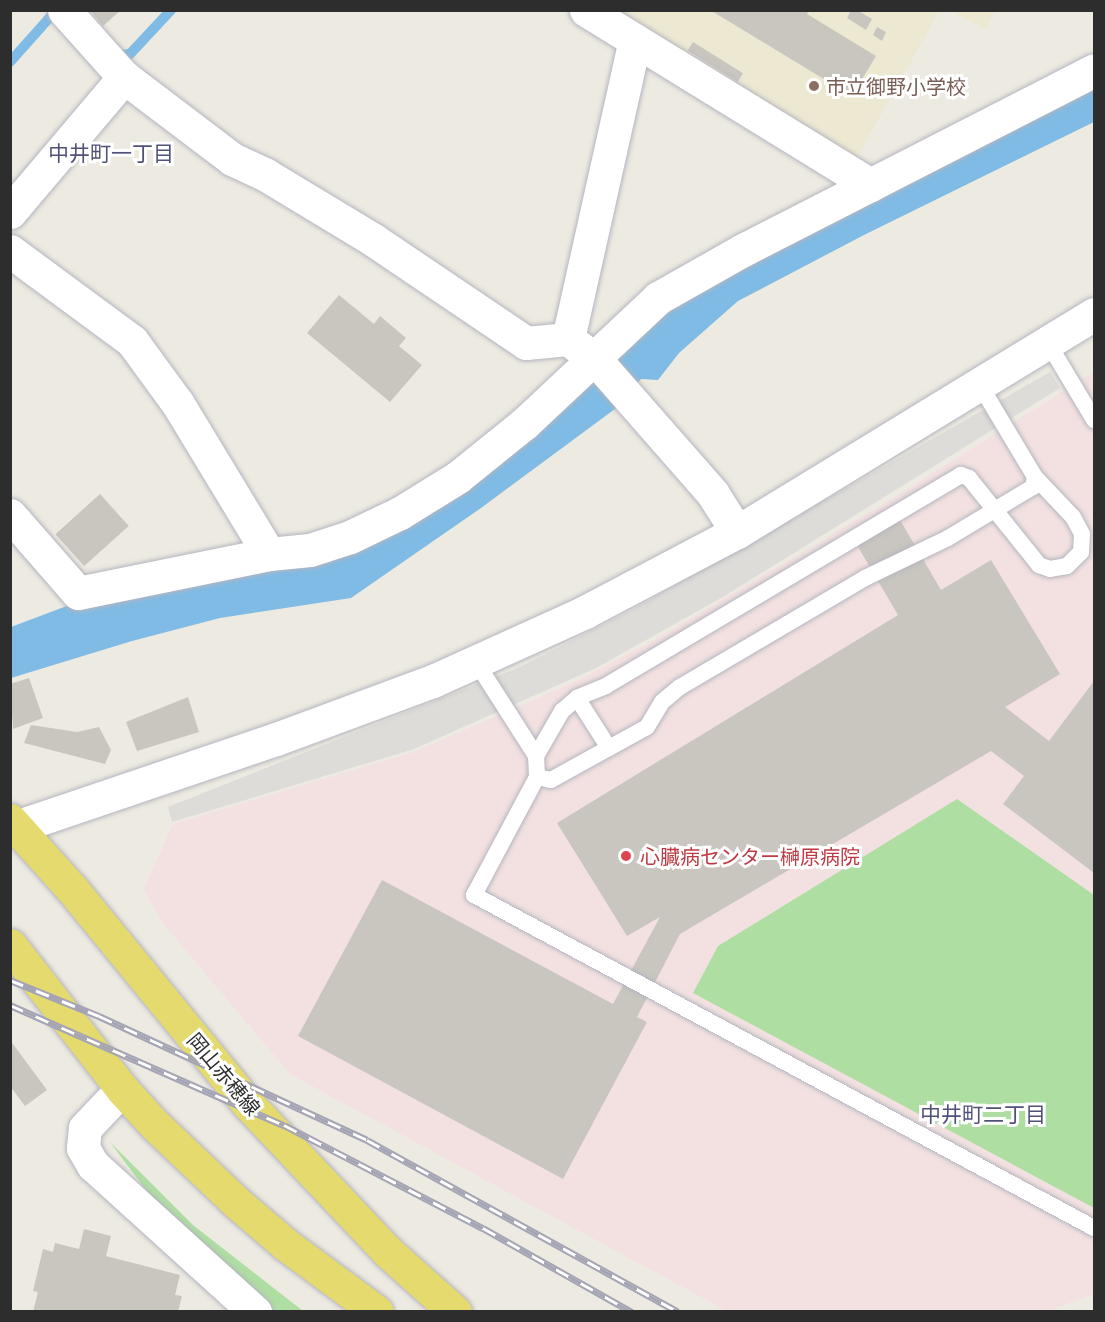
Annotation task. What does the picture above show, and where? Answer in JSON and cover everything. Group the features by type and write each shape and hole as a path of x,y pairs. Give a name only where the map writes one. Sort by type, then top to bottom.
{"main road":[{"name":"岡山赤穂線","path":"13,825 72,889 249,1105 381,1244 455,1311"},
{"path":"10,945 123,1089 155,1125 236,1202 285,1244 377,1311"}],"street":[{"path":"64,10 123,77 232,159 266,174 363,234 526,342 568,339 599,364 628,397 712,494 737,532"},
{"path":"586,10 870,185"},
{"path":"568,339 635,40"},
{"path":"10,515 78,593 269,554 310,549 351,537 400,513 458,477 599,364 658,298 743,250 1095,70"},
{"path":"10,212 123,77"},
{"path":"10,251 132,341 178,404 269,554"},
{"path":"13,825 287,735 434,681 585,612 737,532 1095,314"},
{"path":"123,1089 85,1128 83,1148 93,1165 255,1311"}],"lane":[{"path":"1048,343 1095,420"},
{"path":"536,756 562,711 577,698 606,686 961,475 969,478 1039,565 1056,569 1072,563 1083,545 1077,523 1035,477 980,385"},
{"path":"537,777 551,780 647,727 662,702 680,687 865,578 948,538 994,508 1033,487 1035,477"},
{"path":"476,662 536,756 537,777 474,895 1095,1228"},
{"path":"577,698 609,748"}],"shaded area":[{"name":"市立御野小学校","path":"995,10 986,29 950,11"},
{"name":"市立御野小学校","path":"606,11 939,11 855,161"},
{"path":"1050,372 1060,388 723,597 596,668 414,749 172,822 168,807 520,667 632,610"},
{"name":"心臓病センター榊原病院","path":"1094,372 1094,1294 1048,1311 727,1311 290,1074 161,921 144,889 173,824 414,752 577,681 663,635 880,506"}],"green space":[{"path":"957,799 1094,895 1094,1208 693,993 718,946"},
{"path":"110,1142 193,1225 303,1311 274,1311 186,1234 160,1209"}],"water":[{"path":"1094,81 1094,122 864,235 738,301 679,353 658,380 641,379 619,406 481,508 351,598 220,618 132,641 11,678 11,627 72,604 310,558 580,390 622,355 650,326 690,294"}],"building":[{"path":"90,10 121,10 103,26"},
{"path":"710,10 809,10 807,14 876,56 852,96"},
{"path":"851,10 857,10 872,19 866,30 847,18"},
{"path":"877,27 886,32 882,41 873,35"},
{"path":"693,42 743,73 738,82 688,50"},
{"path":"339,295 374,324 380,316 406,338 399,346 422,365 390,402 307,333"},
{"path":"100,494 129,526 84,566 55,534"},
{"path":"900,520 941,590 991,560 1060,674 1005,707 1049,741 1094,681 1094,873 1003,804 1024,776 991,751 680,934 637,1017 647,1022 563,1179 298,1036 382,880 613,1004 660,917 627,936 557,823 898,615 857,545"},
{"path":"29,678 43,718 13,729 10,684"},
{"path":"188,697 199,732 137,751 126,722"},
{"path":"31,725 77,732 99,727 111,750 105,764 24,743"},
{"path":"10,1040 47,1090 25,1106 10,1086"},
{"path":"84,1229 111,1236 106,1256 180,1275 175,1295 182,1296 178,1312 33,1312 38,1292 33,1291 43,1249 53,1252 55,1243 79,1249"}],"waterway":[{"path":"113,56 130,54 171,10"},
{"path":"10,62 51,16"}],"railway":[{"path":"10,980 99,1016 367,1140 678,1312"},
{"path":"10,1005 284,1125 483,1228 632,1312"}],"place":[{"name":"市立御野小学校","path":"814,86"},
{"name":"心臓病センター榊原病院","path":"626,856"}],"district":[{"name":"中井町一丁目","path":"111,153"},
{"name":"中井町二丁目","path":"983,1114"}]}
